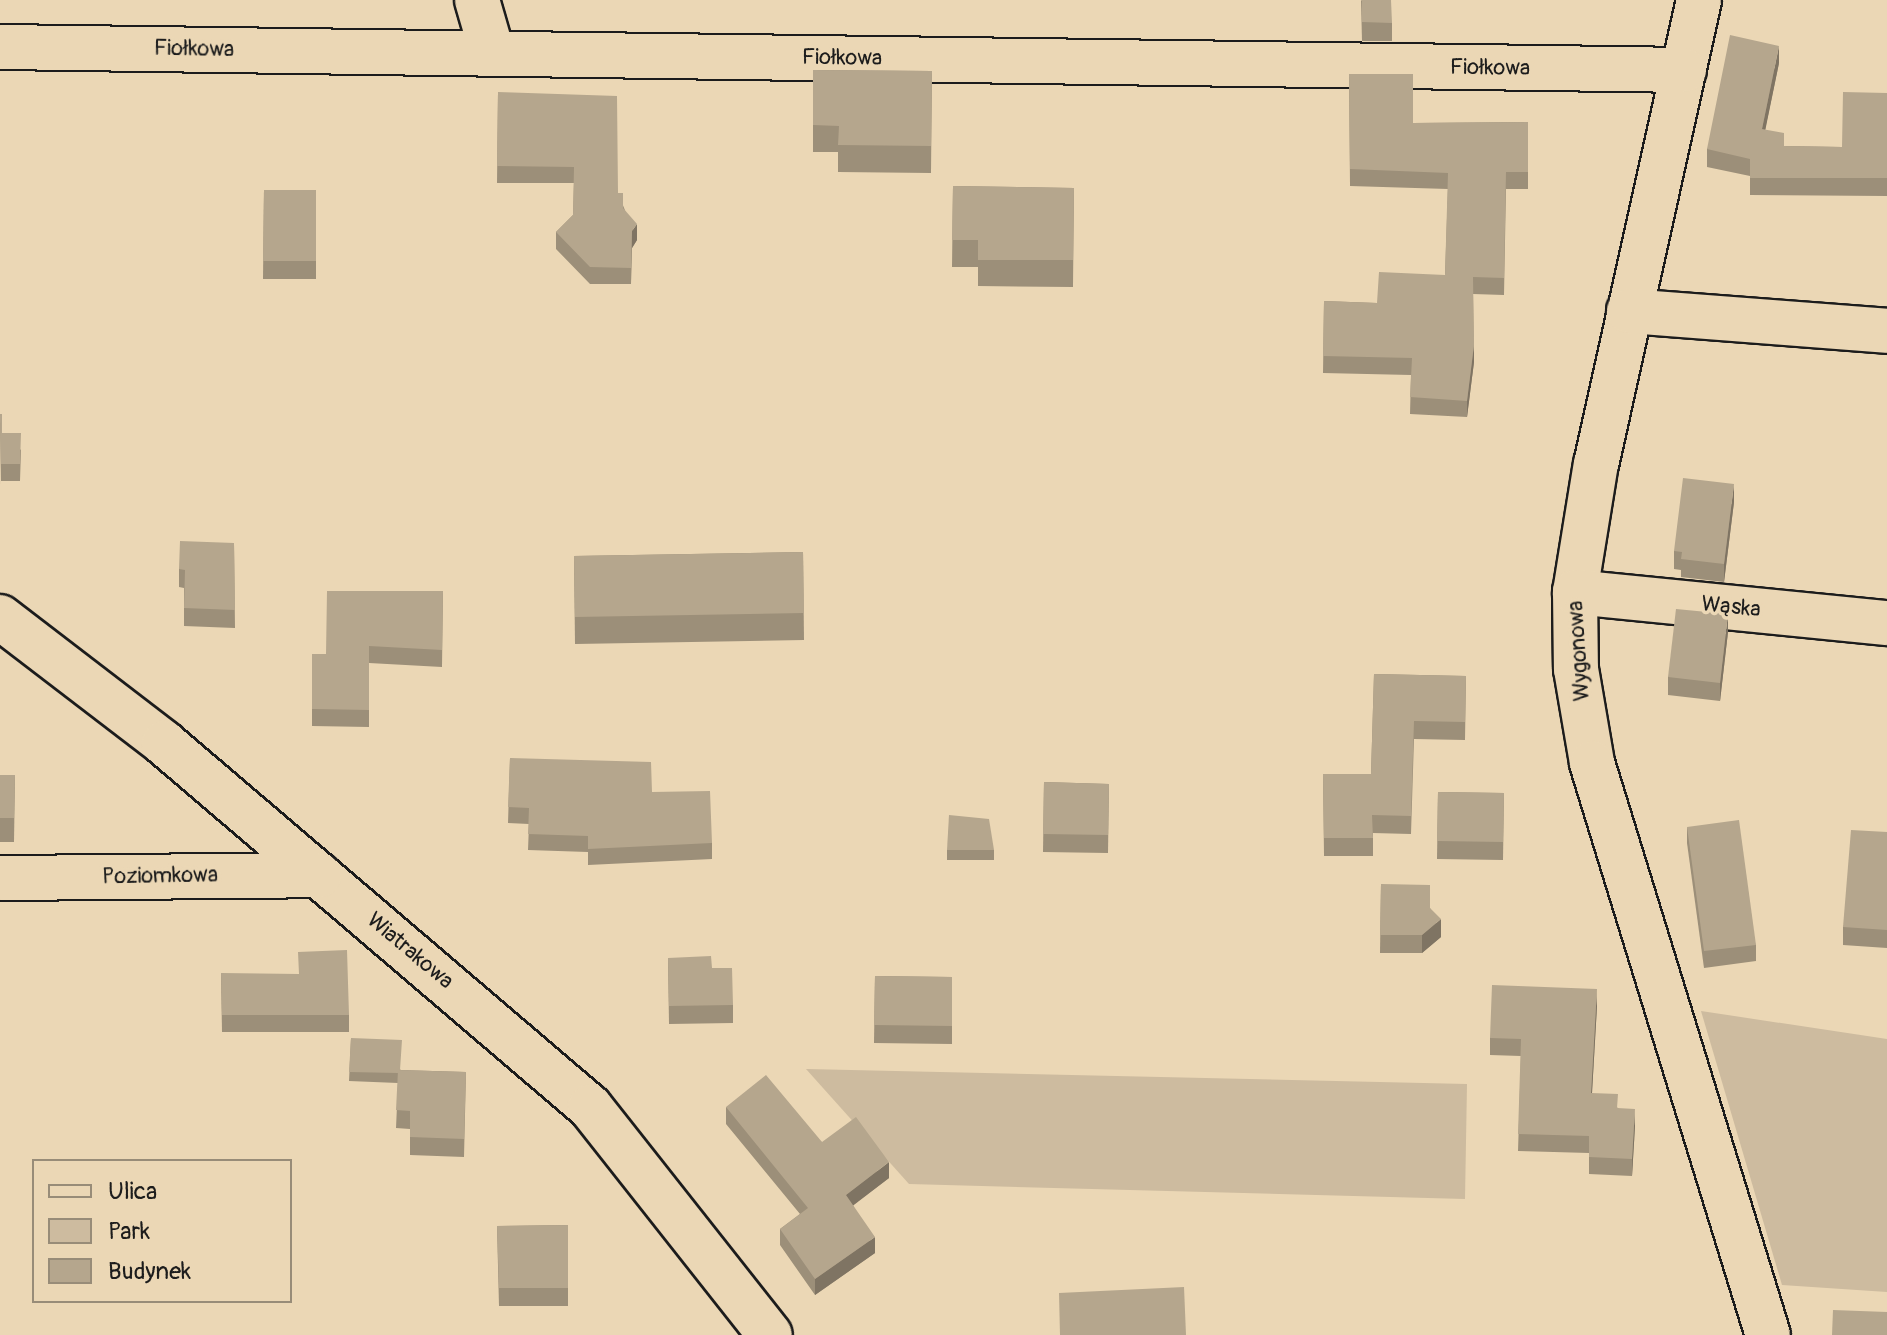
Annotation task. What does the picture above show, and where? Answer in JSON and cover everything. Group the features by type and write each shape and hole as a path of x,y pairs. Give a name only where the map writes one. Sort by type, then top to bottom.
{"street":[{"path":"477,0 492,52"},
{"name":"Wygonowa","path":"1699,0 1596,463 1575,592 1576,669 1592,763 1768,1335"},
{"name":"Fiołkowa","path":"0,47 1684,70"},
{"path":"1629,311 1887,331"},
{"name":"Wąska","path":"1575,592 1887,623"},
{"name":"Wiatrakowa","path":"0,617 164,743 590,1107 770,1335"},
{"name":"Poziomkowa","path":"0,878 319,875"}],"green space":[{"path":"1701,1011 1887,1039 1887,1292 1782,1285"},
{"path":"806,1069 1467,1084 1465,1199 909,1184"}],"building":[{"path":"1362,0 1391,0 1392,23 1362,22"},
{"path":"1730,35 1779,46 1762,129 1784,133 1784,146 1842,147 1843,92 1887,93 1887,178 1750,178 1750,159 1707,149"},
{"path":"813,70 932,71 931,146 838,145 839,126 813,125"},
{"path":"1349,74 1413,74 1413,123 1528,122 1528,172 1506,172 1504,278 1473,277 1474,345 1467,401 1410,397 1412,358 1323,356 1324,301 1377,303 1379,272 1445,275 1448,173 1350,169"},
{"path":"498,92 617,96 618,193 623,193 623,208 637,224 632,231 631,268 590,267 556,232 573,215 574,167 497,166"},
{"path":"953,186 1074,188 1073,260 978,260 978,240 952,240"},
{"path":"264,190 316,190 316,261 263,261"},
{"path":"0,414 2,433 21,433 20,464 1,464 1,470"},
{"path":"1683,478 1734,484 1724,564 1681,559 1682,552 1674,551"},
{"path":"180,541 234,543 235,610 184,608 185,570 179,569"},
{"path":"803,552 804,613 575,617 574,556"},
{"path":"327,591 443,591 442,650 369,646 369,710 312,709 312,654 326,654"},
{"path":"1676,609 1728,614 1720,683 1668,677"},
{"path":"1374,674 1466,676 1465,722 1414,721 1411,816 1372,815 1373,838 1324,838 1323,774 1371,774"},
{"path":"510,758 651,762 652,792 710,791 712,843 588,849 588,836 528,834 529,808 508,807"},
{"path":"0,775 15,775 14,818 0,818"},
{"path":"1044,782 1109,784 1108,835 1043,834"},
{"path":"1438,792 1504,793 1503,842 1437,841"},
{"path":"949,815 989,819 994,850 947,850"},
{"path":"1739,820 1756,945 1704,951 1687,827"},
{"path":"1851,830 1887,832 1887,930 1843,927"},
{"path":"1381,884 1430,885 1430,908 1441,919 1422,935 1380,935"},
{"path":"347,950 349,1015 222,1015 221,973 299,974 298,952"},
{"path":"711,956 712,968 732,968 733,1005 669,1006 668,958"},
{"path":"875,976 952,977 952,1026 874,1025"},
{"path":"1492,985 1597,989 1591,1093 1618,1094 1617,1108 1635,1109 1632,1159 1589,1157 1589,1136 1518,1134 1521,1039 1490,1038"},
{"path":"351,1038 402,1040 398,1073 349,1072"},
{"path":"398,1070 466,1072 464,1139 410,1137 410,1111 396,1110"},
{"path":"766,1075 822,1142 856,1117 889,1162 846,1195 875,1237 815,1279 780,1229 808,1208 726,1107"},
{"path":"568,1225 568,1288 499,1288 497,1226"},
{"path":"1184,1287 1186,1335 1060,1335 1059,1293"},
{"path":"1833,1310 1887,1312 1887,1335 1832,1335"}]}
